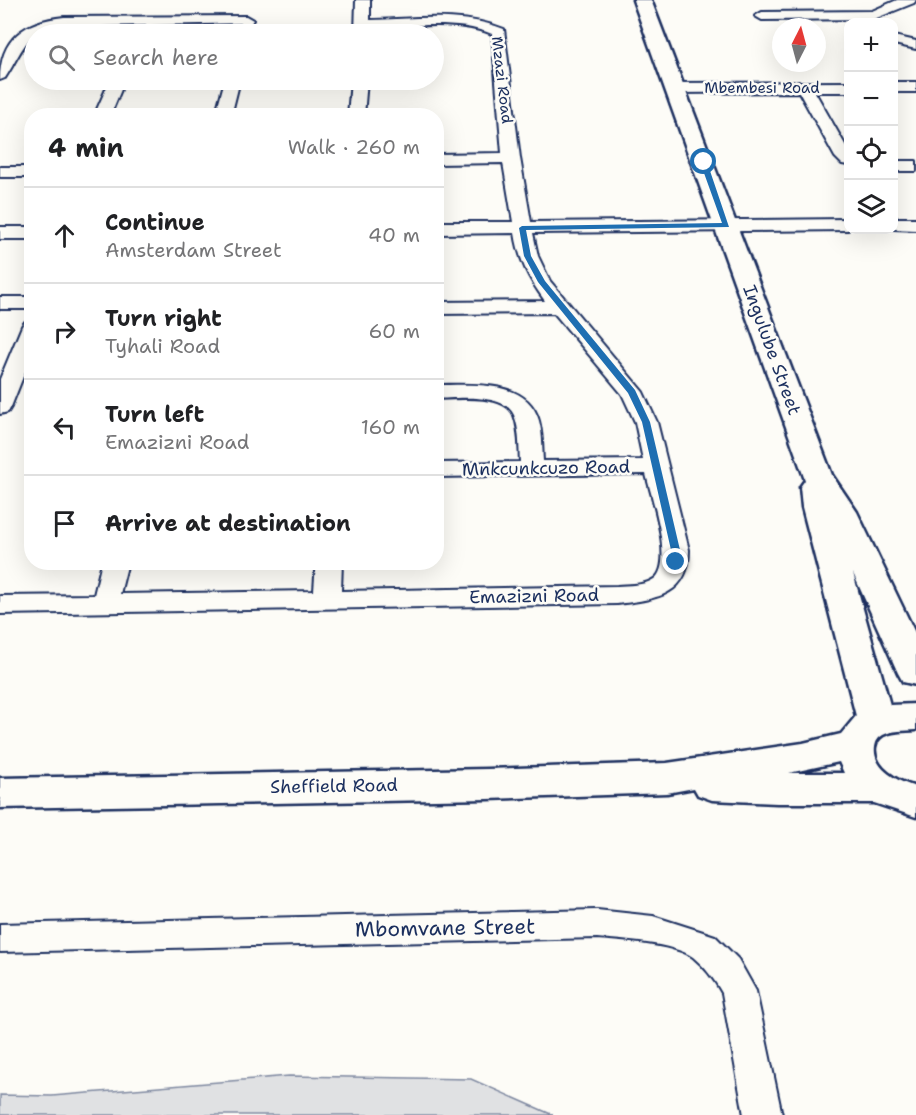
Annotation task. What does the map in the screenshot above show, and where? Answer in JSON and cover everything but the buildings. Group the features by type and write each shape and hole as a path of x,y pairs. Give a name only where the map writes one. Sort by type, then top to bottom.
{"street":[{"path":"362,24 363,0"},
{"name":"Ingulube Street","path":"642,0 817,475 841,512 916,673"},
{"path":"762,16 874,15 909,0 916,2"},
{"path":"818,16 844,24"},
{"path":"42,24 64,21 96,24"},
{"path":"200,24 245,21"},
{"name":"Mzazi Road","path":"444,25 472,24 491,27 499,32 511,158 522,228"},
{"path":"0,75 24,35"},
{"path":"898,41 916,45"},
{"name":"Mbembesi Road","path":"675,87 844,87"},
{"path":"898,87 916,87"},
{"path":"805,88 844,157"},
{"path":"105,108 113,90"},
{"path":"225,108 230,90"},
{"path":"357,108 358,90"},
{"path":"444,159 511,158"},
{"path":"898,166 916,166"},
{"path":"0,172 24,172"},
{"path":"444,228 844,224"},
{"path":"898,224 916,224"},
{"name":"Emazizni Road","path":"0,605 617,595 647,591 663,585 672,575 676,562 676,550 646,422 632,392 560,307 532,266 522,228"},
{"path":"0,233 24,233"},
{"path":"0,303 24,303"},
{"path":"444,308 560,307"},
{"path":"0,406 24,346"},
{"path":"444,392 477,392 510,397 526,414 532,468"},
{"name":"Mnkcunkcuzo Road","path":"444,470 655,466"},
{"name":"Ingulube Street","path":"817,475 815,491 865,733 859,767 903,803"},
{"path":"105,603 113,570"},
{"path":"327,600 329,570"},
{"name":"Sheffield Road","path":"0,793 488,784 667,778 803,757 865,733 896,716 916,717"},
{"name":"Sheffield Road","path":"667,778 704,784 777,788 903,803"},
{"name":"Mbomvane Street","path":"0,938 597,924 653,930 703,946 726,969 740,991 763,1115"}],"shaded area":[{"path":"289,1076 471,1079 553,1115 0,1115 0,1095 52,1096"}],"route":[{"path":"676,562 676,550 646,422 639,404 632,392 541,282 528,256 522,228 726,225 704,162"}]}
